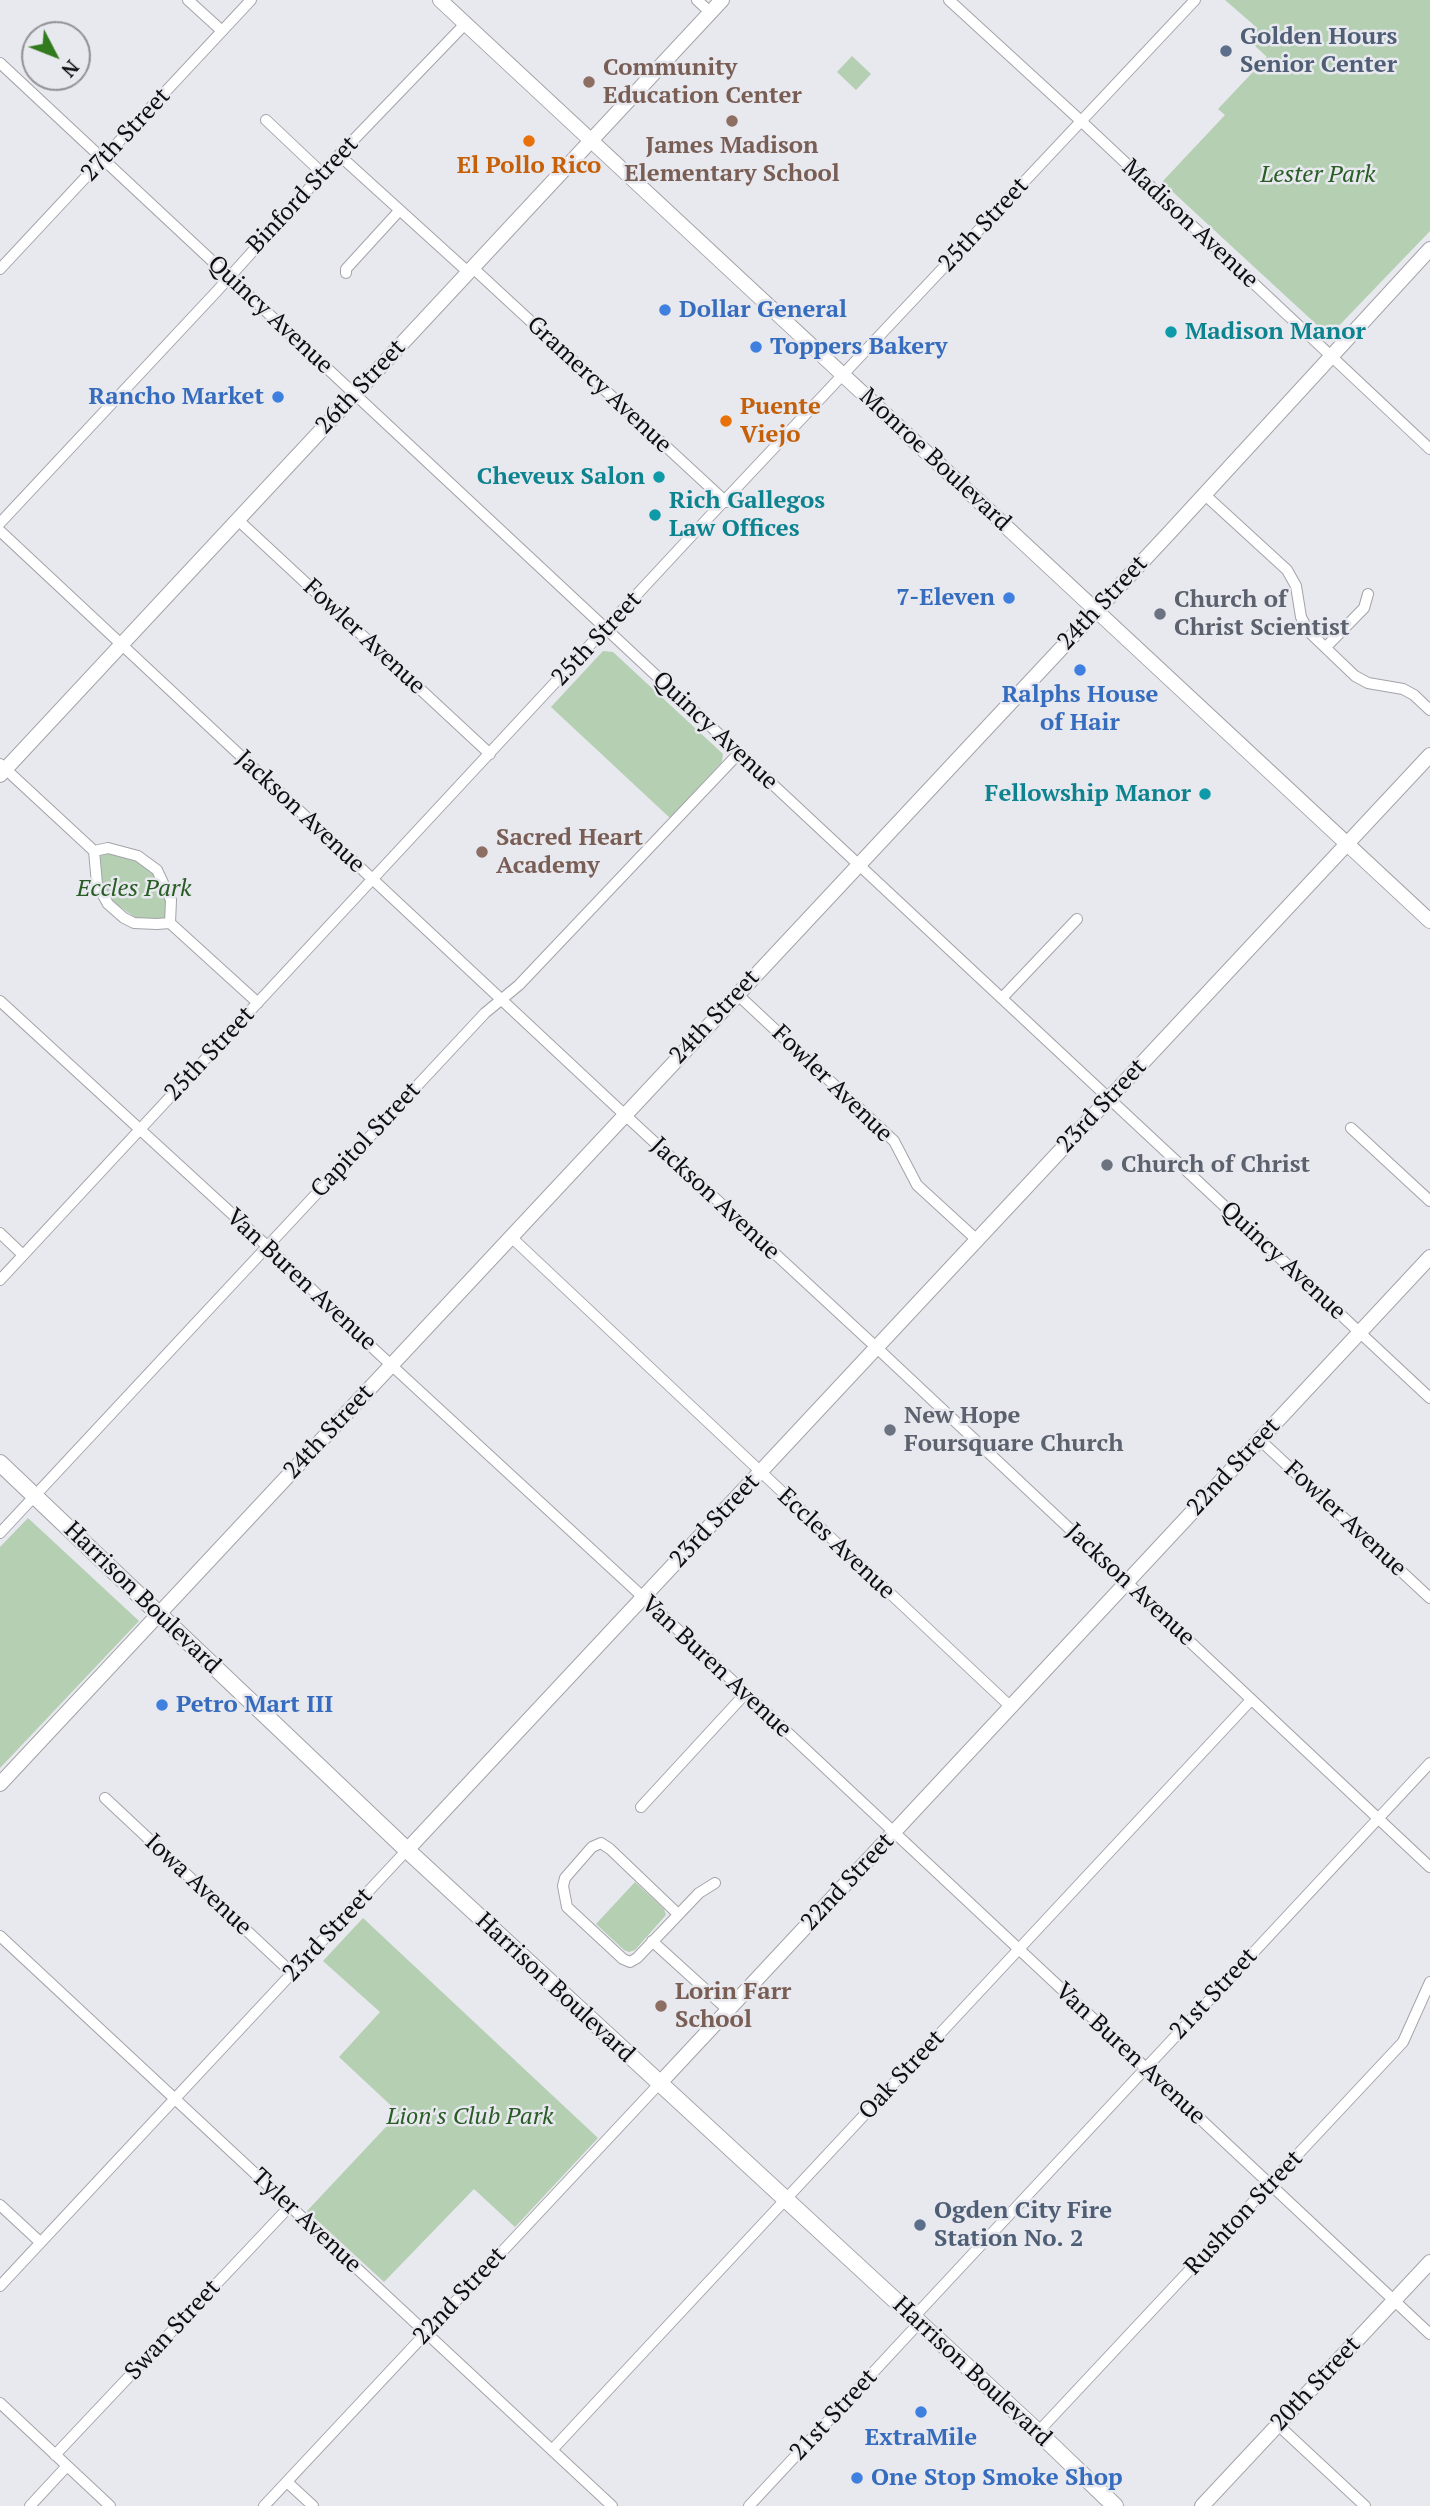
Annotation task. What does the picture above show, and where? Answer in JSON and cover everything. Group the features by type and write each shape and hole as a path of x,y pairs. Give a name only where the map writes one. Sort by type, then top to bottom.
{"main road":[{"name":"Harrison Boulevard","path":"0,1463 407,1850 1115,2506"}],"street":[{"path":"188,0 222,31"},
{"name":"27th Street","path":"0,270 251,0"},
{"name":"Monroe Boulevard","path":"440,0 1430,921"},
{"path":"697,0 711,13"},
{"name":"26th Street","path":"2,769 122,644 722,0"},
{"name":"Madison Avenue","path":"949,0 1430,449"},
{"name":"25th Street","path":"0,1280 1195,0"},
{"name":"Binford Street","path":"0,523 322,173 465,24"},
{"name":"Quincy Avenue","path":"0,63 1430,1398"},
{"path":"266,120 322,173"},
{"name":"Gramercy Avenue","path":"339,155 399,211 405,213 471,270 726,502"},
{"path":"346,274 346,268 399,211"},
{"name":"24th Street","path":"0,1784 1430,249"},
{"path":"1204,494 1287,570 1296,586 1301,617 1309,632 1355,676 1368,683 1403,689 1430,710"},
{"name":"Fowler Avenue","path":"237,520 490,754"},
{"name":"Jackson Avenue","path":"0,531 1430,1867"},
{"path":"1326,647 1364,608 1368,594"},
{"name":"Capitol Street","path":"0,1533 485,1013 519,985 739,753"},
{"name":"23rd Street","path":"0,2286 1430,755"},
{"path":"2,769 94,851 97,884 108,904 134,923 170,923 258,1003"},
{"path":"94,851 108,848 123,851 148,862 162,878 167,890 172,909 170,923"},
{"path":"1002,999 1077,919"},
{"name":"Fowler Avenue","path":"737,994 894,1141 918,1185 977,1240"},
{"name":"Van Buren Avenue","path":"0,1000 267,1246 391,1365 644,1598 1430,2334"},
{"path":"1351,1128 1430,1201"},
{"path":"0,1233 23,1255"},
{"name":"Eccles Avenue","path":"510,1237 1010,1707"},
{"name":"22nd Street","path":"264,2506 1430,1257"},
{"name":"Fowler Avenue","path":"1260,1440 1430,1598"},
{"path":"641,1807 745,1694"},
{"name":"Oak Street","path":"552,2450 1251,1700"},
{"name":"21st Street","path":"749,2506 1145,2068 1430,1763"},
{"name":"Iowa Avenue","path":"105,1798 292,1973"},
{"path":"678,1914 601,1843 592,1847 565,1878 563,1885 567,1907 626,1961 634,1961 699,1893 715,1883"},
{"name":"Tyler Avenue","path":"0,1936 612,2506"},
{"path":"652,1941 728,2010"},
{"name":"Rushton Street","path":"1038,2432 1404,2042 1430,1982"},
{"path":"0,2205 40,2242"},
{"name":"Swan Street","path":"55,2455 290,2206"},
{"name":"20th Street","path":"1202,2506 1430,2262"},
{"path":"0,2403 110,2506"},
{"path":"1278,2425 1365,2506"},
{"path":"30,2506 67,2466"},
{"path":"287,2482 313,2506"}],"green space":[{"name":"Lester Park","path":"1225,0 1430,0 1430,231 1329,336 1162,182 1225,115 1218,109 1267,57 1255,46 1260,40 1250,31 1255,26"},
{"path":"852,56 871,74 856,90 837,72"},
{"path":"603,651 613,652 723,754 722,762 670,818 551,707"},
{"name":"Eccles Park","path":"106,853 135,860 151,871 166,898 165,918 155,921 136,918 112,901 101,883 99,860 101,855"},
{"path":"28,1518 139,1621 0,1768 0,1547"},
{"path":"635,1882 664,1909 666,1915 635,1950 629,1952 596,1924"},
{"name":"Lion's Club Park","path":"363,1918 598,2138 515,2227 474,2189 384,2282 307,2211 399,2113 339,2057 380,2012 323,1961"}],"place":[{"name":"Golden Hours Senior Center","path":"1226,51"},
{"name":"Community Education Center","path":"589,82"},
{"name":"James Madison Elementary School","path":"732,121"},
{"name":"El Pollo Rico","path":"529,141"},
{"name":"Dollar General","path":"665,310"},
{"name":"Madison Manor","path":"1171,332"},
{"name":"Toppers Bakery","path":"756,347"},
{"name":"Rancho Market","path":"278,397"},
{"name":"Puente Viejo","path":"726,421"},
{"name":"Cheveux Salon","path":"659,477"},
{"name":"Rich Gallegos Law Offices","path":"655,515"},
{"name":"7-Eleven","path":"1009,598"},
{"name":"Church of Christ Scientist","path":"1160,614"},
{"name":"Ralphs House of Hair","path":"1080,670"},
{"name":"Fellowship Manor","path":"1205,794"},
{"name":"Sacred Heart Academy","path":"482,852"},
{"name":"Church of Christ","path":"1107,1165"},
{"name":"New Hope Foursquare Church","path":"890,1430"},
{"name":"Petro Mart III","path":"162,1705"},
{"name":"Lorin Farr School","path":"661,2006"},
{"name":"Ogden City Fire Station No. 2","path":"920,2225"},
{"name":"ExtraMile","path":"921,2412"},
{"name":"One Stop Smoke Shop","path":"857,2478"}]}
